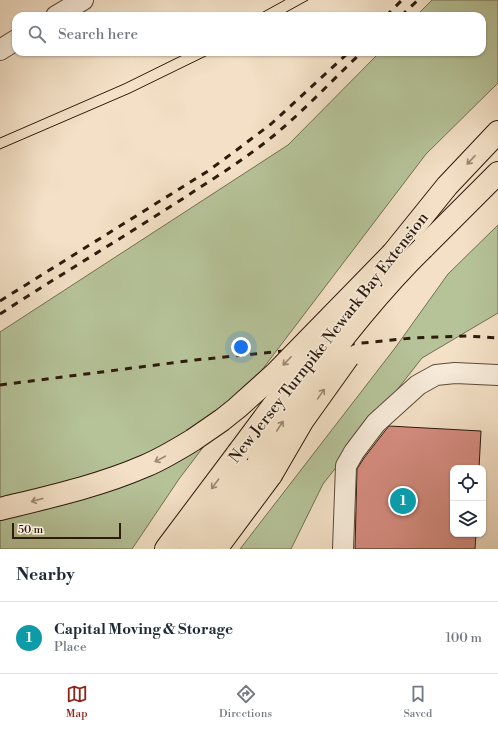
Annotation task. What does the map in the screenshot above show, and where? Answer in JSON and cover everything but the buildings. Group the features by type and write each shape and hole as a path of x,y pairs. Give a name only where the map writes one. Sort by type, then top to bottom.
{"highway":[{"name":"New Jersey Turnpike Newark Bay Extension","path":"166,549 323,339 360,292 447,186 498,132"},
{"name":"New Jersey Turnpike Newark Bay Extension","path":"191,549 265,467 294,403 352,328 393,279 422,257 469,202 498,173"},
{"path":"0,509 118,477 147,466 193,440 237,408 276,373 393,253"},
{"path":"216,549 265,467"}],"street":[{"path":"63,12 83,0"},
{"path":"0,50 12,42"},
{"path":"343,549 346,466 354,452 376,423 418,385 436,375 455,373 498,375"}],"green space":[{"path":"432,0 498,0 498,83 426,154 179,479 132,549 0,549 0,332 288,145 376,56 486,56 486,12 420,12"},
{"path":"498,225 498,313 422,358 323,484 291,549 240,549 395,348 448,274"}],"tram line":[{"path":"263,12 285,0"},
{"path":"286,12 308,0"},
{"path":"0,138 124,84 181,56"},
{"path":"0,149 130,93 206,56"}],"railway":[{"path":"390,12 402,0"},
{"path":"405,12 418,0"},
{"path":"0,301 208,171 271,124 345,56"},
{"path":"0,314 247,156 283,128 358,56"},
{"path":"0,385 195,360 412,338 467,336 498,338"}],"place":[{"name":"Capital Moving & Storage","path":"403,501"}]}
